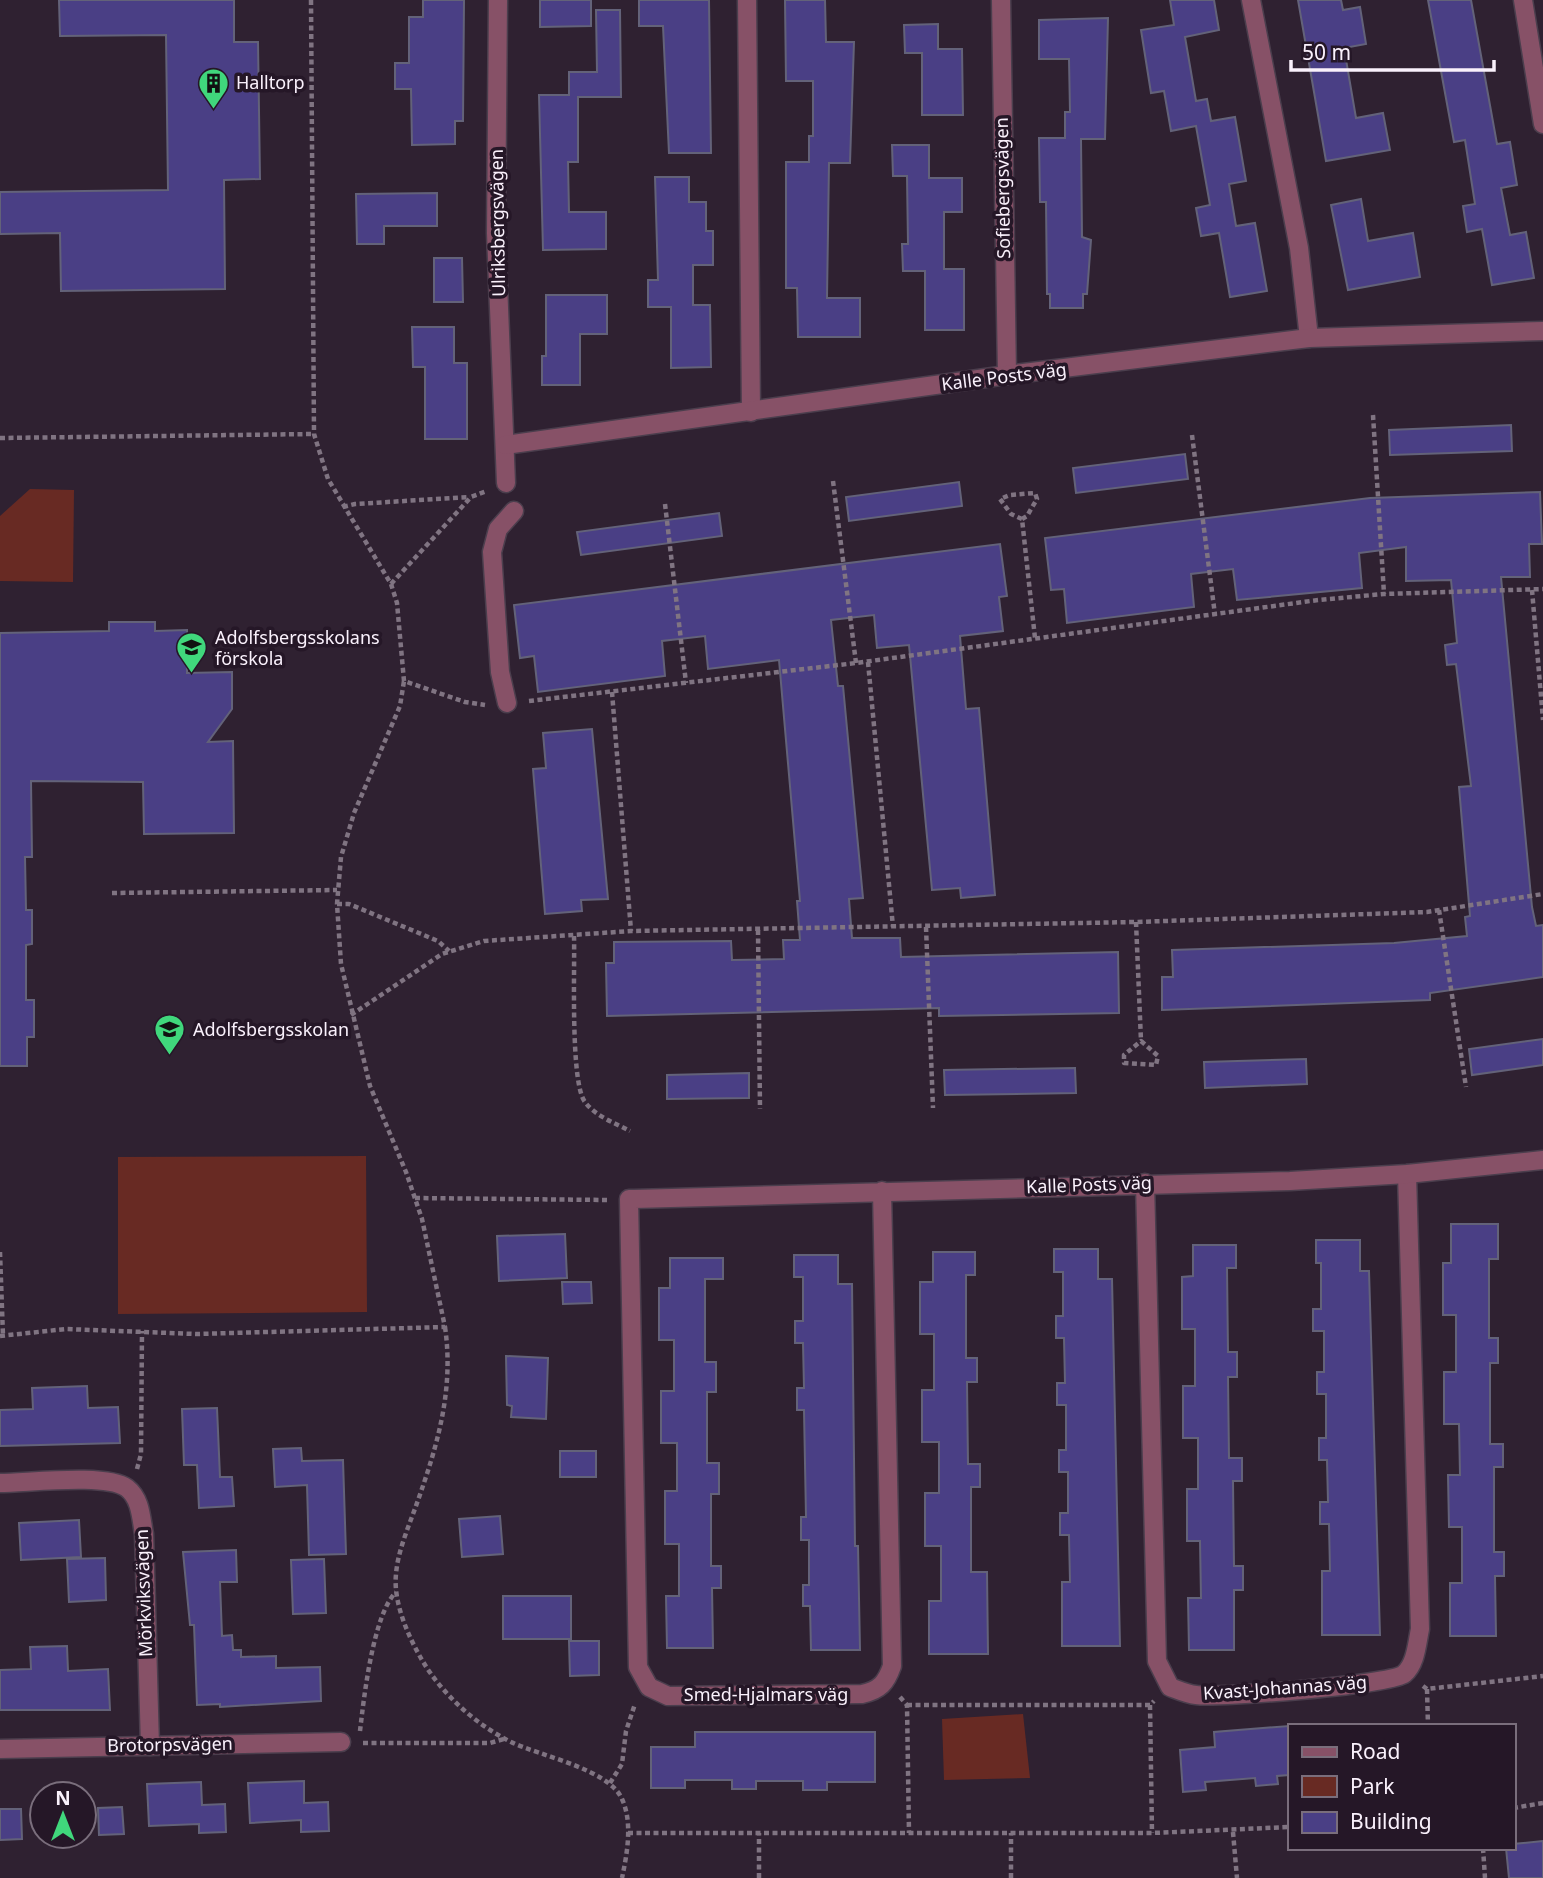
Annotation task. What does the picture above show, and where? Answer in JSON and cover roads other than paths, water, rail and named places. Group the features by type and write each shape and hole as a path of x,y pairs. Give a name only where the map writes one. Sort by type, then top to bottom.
{"street":[{"name":"Ulriksbergsvägen","path":"498,0 496,233 505,445"},
{"path":"747,0 751,412"},
{"name":"Sofiebergsvägen","path":"1001,0 1007,375"},
{"path":"1251,0 1299,248 1309,338"},
{"path":"1523,0 1543,124"},
{"name":"Kalle Posts väg","path":"505,445 1007,375 1309,338 1543,331"},
{"path":"505,445 506,483"},
{"path":"507,703 500,673 492,552 498,529 514,511"},
{"name":"Kalle Posts väg","path":"649,1687 638,1667 629,1199 1407,1174 1543,1160"},
{"name":"Kvast-Johannas väg","path":"1145,1183 1157,1661 1170,1687 1195,1695 1340,1686 1390,1680 1404,1674 1413,1661 1420,1629 1407,1174"},
{"name":"Smed-Hjalmars väg","path":"649,1687 668,1696 862,1694 877,1691 886,1681 892,1666 883,1191"},
{"name":"Mörkviksvägen","path":"0,1483 107,1481 126,1488 138,1503 144,1534 150,1746"},
{"name":"Brotorpsvägen","path":"0,1749 341,1741"}],"place":[{"name":"Halltorp","path":"213,110"},
{"name":"Adolfsbergsskolans förskola","path":"192,675"},
{"name":"Adolfsbergsskolan","path":"170,1057"}]}
